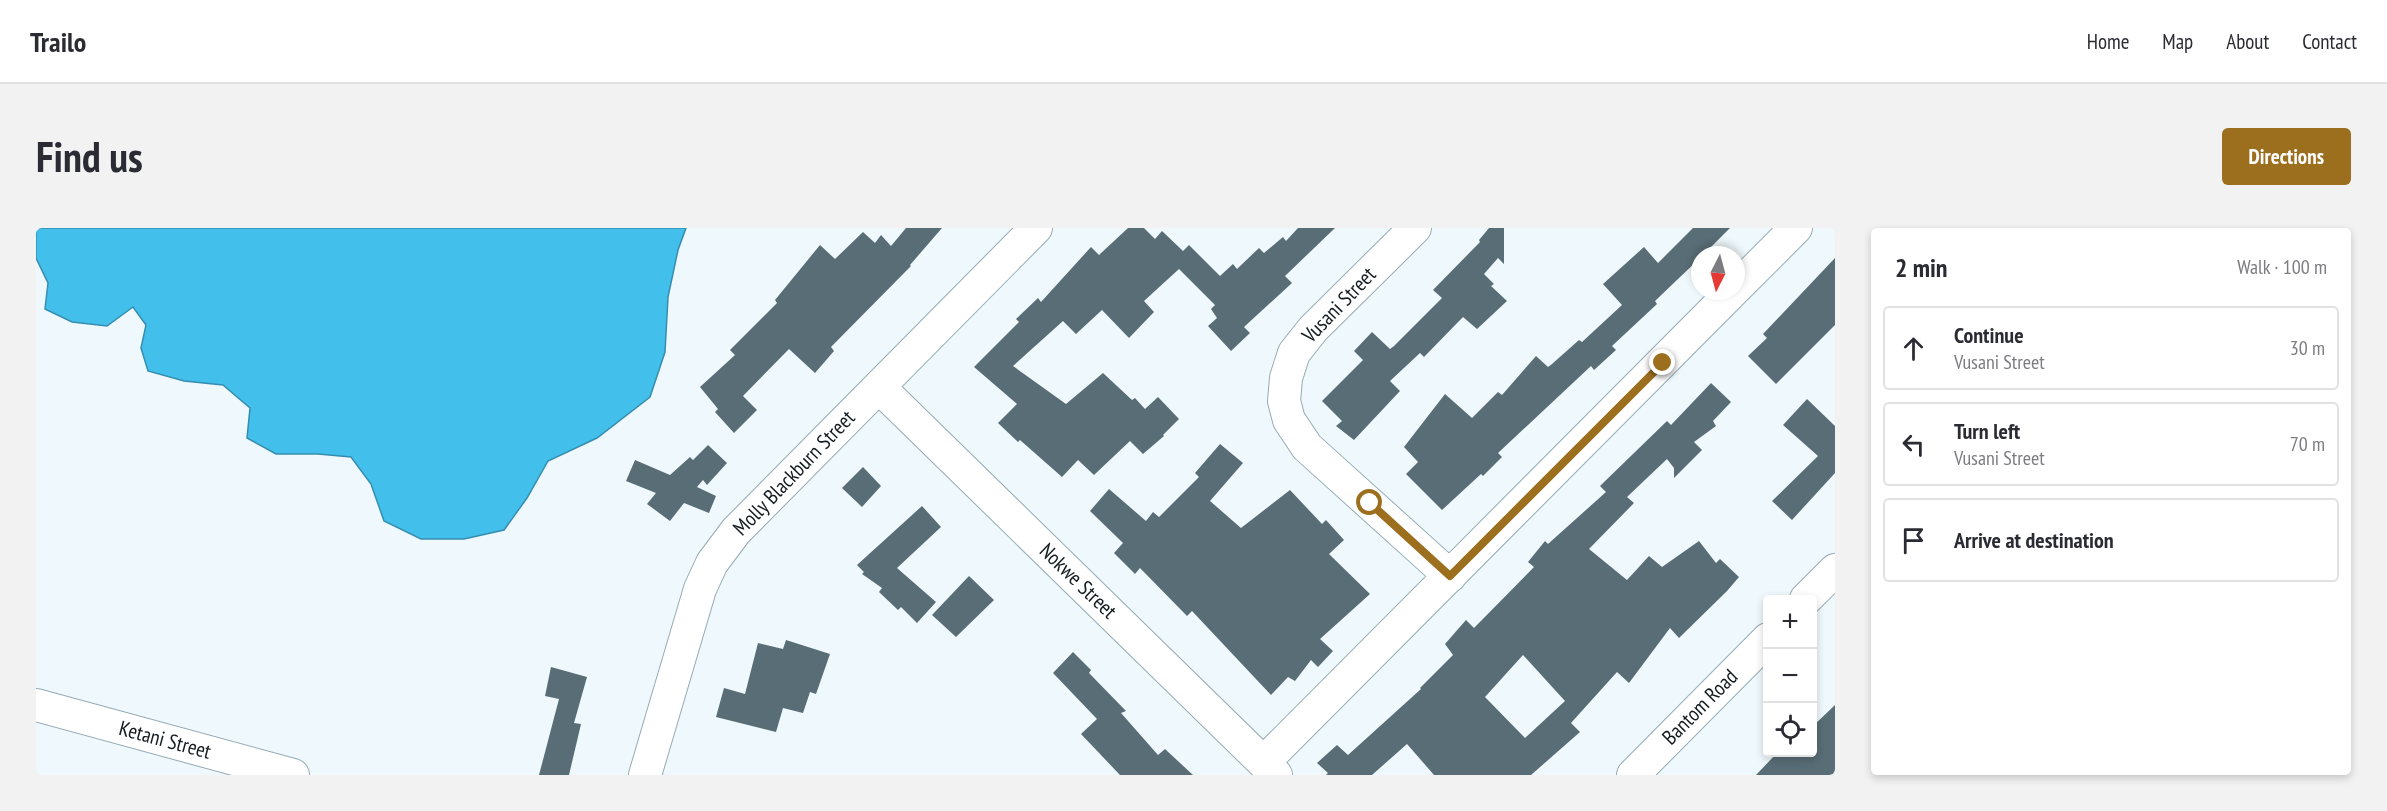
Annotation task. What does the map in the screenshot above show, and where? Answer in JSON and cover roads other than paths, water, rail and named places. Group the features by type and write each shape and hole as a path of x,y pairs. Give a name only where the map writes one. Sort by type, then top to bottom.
{"street":[{"name":"Molly Blackburn Street","path":"645,775 690,618 712,563 736,531 1036,228"},
{"name":"Vusani Street","path":"1415,228 1313,329 1294,353 1286,378 1284,401 1289,420 1307,447 1450,576"},
{"path":"1745,280 1796,228"},
{"path":"1270,768 1450,576 1725,300"},
{"name":"Nokwe Street","path":"879,387 1270,768"},
{"path":"1811,595 1835,570"},
{"name":"Bantom Road","path":"1633,775 1763,643"},
{"name":"Ketani Street","path":"36,705 293,775"}],"water":[{"path":"36,228 686,228 678,250 668,297 665,352 650,397 597,438 548,461 527,498 504,530 464,539 421,539 384,521 371,484 351,457 276,454 247,438 250,408 223,385 184,381 148,371 141,348 146,325 133,307 107,326 72,322 45,309 48,283 36,258"}]}
